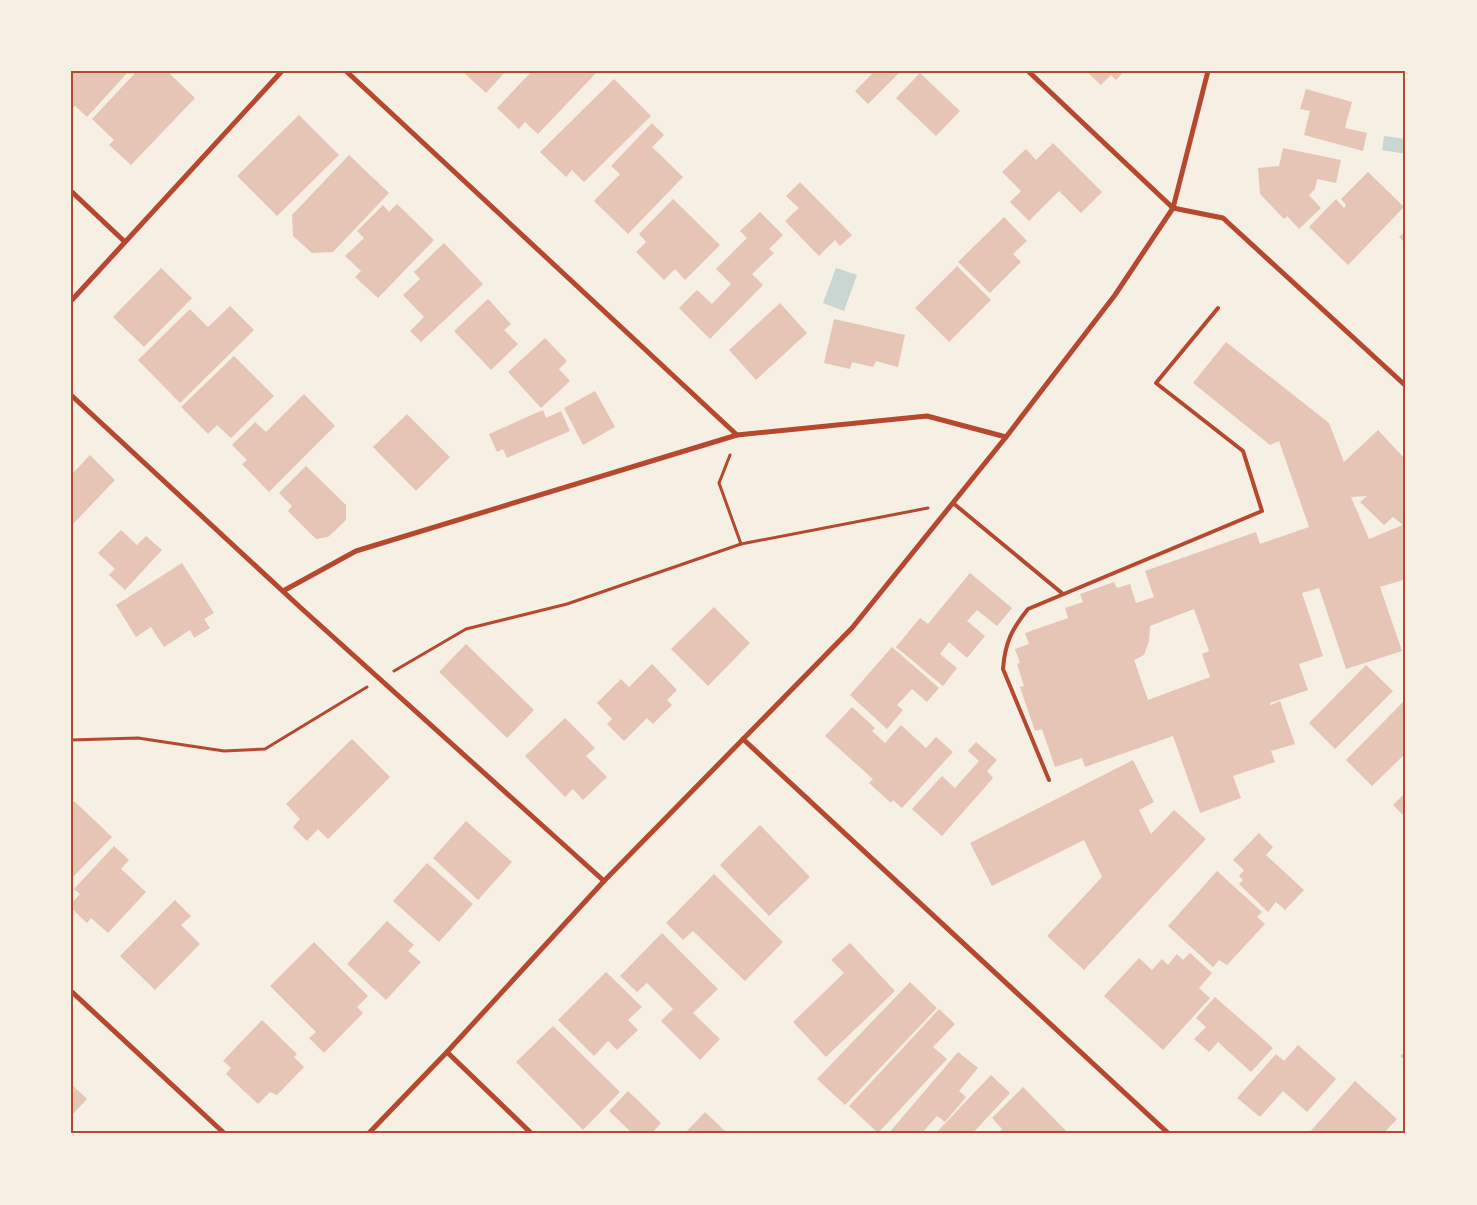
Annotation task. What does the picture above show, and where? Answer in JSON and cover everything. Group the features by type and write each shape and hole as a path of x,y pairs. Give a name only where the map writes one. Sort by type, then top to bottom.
{"street":[{"path":"71,301 282,71"},
{"path":"346,71 737,435"},
{"path":"1028,71 1173,208 1223,218 1406,386"},
{"path":"368,1134 447,1052 604,881 852,628 1006,437 1115,295 1173,208 1208,71"},
{"path":"71,191 125,242"},
{"path":"71,395 604,881"},
{"path":"283,590 356,551 737,435 926,416 1006,437"},
{"path":"743,739 1170,1134"},
{"path":"71,991 225,1134"},
{"path":"447,1052 532,1134"}],"lane":[{"path":"1049,780 1002,669 1004,650 1013,629 1028,608 1262,511 1243,451 1156,383 1218,308"},
{"path":"952,503 1063,594"}],"path":[{"path":"737,435 719,483 741,544"},
{"path":"71,740 138,738 224,751 265,749 466,629 567,604 741,544 952,503"}],"shaded area":[{"path":"1384,136 1406,139 1406,154 1382,150"},
{"path":"836,268 857,275 844,311 823,303"}],"building":[{"path":"71,71 129,71 87,117 75,106 71,109"},
{"path":"137,71 149,71 152,74 155,71 167,71 195,98 131,165 109,145 114,140 92,119"},
{"path":"462,71 506,71 486,93"},
{"path":"532,71 598,71 538,134 525,122 519,129 497,108"},
{"path":"869,71 901,71 868,104 855,91 872,74"},
{"path":"1086,71 1124,71 1116,80 1111,75 1101,85"},
{"path":"920,73 960,111 936,136 896,98"},
{"path":"614,79 651,116 584,182 572,170 566,177 540,152"},
{"path":"1306,89 1352,102 1345,128 1367,133 1363,151 1304,135 1310,111 1300,109"},
{"path":"299,115 339,155 277,216 237,176"},
{"path":"652,123 664,135 652,147 683,177 628,234 594,201 620,174 611,166"},
{"path":"1053,143 1102,192 1081,213 1059,191 1029,221 1010,202 1021,191 1002,172 1026,149 1036,160"},
{"path":"1283,148 1341,160 1336,183 1317,179 1315,189 1309,195 1321,208 1299,229 1287,216 1284,219 1260,194 1258,168 1279,166"},
{"path":"349,155 389,193 333,252 312,253 293,236 292,215"},
{"path":"1368,172 1404,207 1348,265 1309,227 1336,199 1344,208 1346,205 1341,199"},
{"path":"800,182 852,235 840,246 835,240 819,256 785,221 799,208 786,196"},
{"path":"673,199 720,245 685,280 675,269 664,280 636,252 646,242 639,234"},
{"path":"397,204 434,240 378,298 355,277 361,271 345,256 364,238 357,231 383,205 389,212"},
{"path":"760,212 783,235 769,249 774,253 752,274 763,285 710,339 679,308 697,290 712,304 731,284 716,269 747,238 740,231"},
{"path":"1004,217 1027,241 1013,254 1021,262 990,293 958,262"},
{"path":"1406,231 1406,244 1399,237"},
{"path":"444,243 483,284 421,342 410,331 424,317 403,295 420,279 414,272"},
{"path":"957,266 991,300 949,342 915,308"},
{"path":"161,268 192,298 144,347 113,317"},
{"path":"488,299 511,324 504,330 518,344 491,370 454,331"},
{"path":"780,303 807,333 756,380 729,350"},
{"path":"230,306 254,330 180,403 138,360 190,309 208,327"},
{"path":"834,319 905,335 898,367 876,361 873,367 852,362 850,369 824,363"},
{"path":"545,338 567,361 559,369 570,381 541,408 508,372"},
{"path":"1226,342 1329,423 1344,462 1378,430 1406,460 1406,579 1380,587 1402,651 1346,669 1319,588 1302,593 1323,656 1299,664 1308,690 1270,703 1271,705 1280,701 1295,744 1271,751 1275,762 1233,776 1241,798 1200,813 1173,736 1085,767 1082,758 1055,767 1042,729 1035,731 1020,687 1024,686 1017,664 1020,663 1015,649 1029,644 1025,633 1068,618 1065,608 1083,602 1080,594 1114,582 1117,588 1130,584 1136,603 1154,597 1145,571 1256,532 1260,544 1309,527 1279,441 1270,445 1193,383","holes":["1367,496 1360,502 1384,525 1393,517 1403,525 1369,539 1351,497","1194,609 1209,651 1202,654 1210,677 1148,700 1134,660 1144,655 1149,641 1150,626"]},
{"path":"234,356 274,396 231,438 217,425 208,434 181,407"},
{"path":"595,391 615,427 583,445 564,408"},
{"path":"304,394 335,426 269,492 242,464 247,460 232,445 255,422 266,432"},
{"path":"543,410 546,418 561,411 570,431 507,458 503,449 497,452 489,434"},
{"path":"407,414 450,457 416,491 373,447"},
{"path":"90,455 115,480 71,526 71,475"},
{"path":"306,466 346,505 346,520 328,537 316,539 288,511 292,506 279,493"},
{"path":"121,530 137,545 146,536 162,550 125,590 109,575 115,569 98,553"},
{"path":"182,563 214,613 204,619 210,628 194,638 190,630 164,647 151,627 136,637 116,605"},
{"path":"970,573 1012,608 997,626 977,610 967,621 985,636 967,658 949,642 940,654 957,668 943,686 896,647 920,618 928,624"},
{"path":"714,607 750,643 708,686 671,649"},
{"path":"466,644 534,710 507,738 439,672"},
{"path":"892,647 939,688 927,702 912,689 897,705 903,710 887,729 850,695"},
{"path":"652,664 677,690 667,700 672,705 653,724 647,718 624,741 607,724 612,719 597,703 621,679 629,687"},
{"path":"1366,665 1393,691 1335,749 1309,723"},
{"path":"1403,702 1406,704 1406,753 1372,786 1346,760"},
{"path":"852,707 875,728 872,731 885,743 901,725 926,748 936,737 953,752 902,808 893,800 891,803 869,783 873,779 825,736"},
{"path":"565,718 595,748 586,756 607,777 583,800 573,789 565,797 525,756"},
{"path":"352,739 390,777 328,839 318,829 307,841 293,827 300,819 286,804"},
{"path":"976,742 997,760 987,771 993,778 942,836 912,809 942,776 955,788 979,761 968,751"},
{"path":"1133,760 1154,802 1139,810 1151,834 1174,810 1206,839 1084,970 1047,936 1102,877 1084,840 992,886 970,843"},
{"path":"1406,792 1406,818 1393,805"},
{"path":"74,801 112,837 71,879 71,804"},
{"path":"466,821 512,862 478,900 433,858"},
{"path":"760,825 810,877 769,916 720,865"},
{"path":"1259,833 1273,847 1266,855 1304,890 1285,910 1276,902 1268,912 1239,884 1243,880 1239,876 1244,870 1233,860"},
{"path":"114,846 129,860 121,869 146,892 108,933 91,918 87,923 71,908 71,904 80,894 74,889"},
{"path":"427,863 473,904 439,942 393,901"},
{"path":"1217,871 1262,912 1257,917 1265,924 1227,965 1219,960 1213,967 1168,926"},
{"path":"714,874 783,942 745,981 693,931 683,940 666,923"},
{"path":"175,900 191,916 181,925 200,944 155,990 120,956"},
{"path":"387,921 414,945 408,951 421,962 386,1000 347,964"},
{"path":"662,933 718,989 693,1013 720,1039 700,1060 661,1021 673,1009 647,983 637,992 620,976"},
{"path":"314,942 368,996 357,1007 363,1013 324,1053 309,1038 316,1032 270,986"},
{"path":"850,943 895,991 826,1057 793,1022 844,973 831,960"},
{"path":"1190,953 1212,973 1199,988 1210,998 1163,1050 1104,996 1139,958 1152,970 1162,959 1168,965 1177,954 1183,960"},
{"path":"606,972 642,1007 628,1020 638,1030 617,1050 608,1041 594,1056 558,1020"},
{"path":"910,982 937,1008 845,1105 817,1079"},
{"path":"1215,997 1273,1048 1251,1072 1218,1042 1209,1052 1194,1039 1206,1027 1196,1018"},
{"path":"939,1009 955,1024 933,1047 947,1059 878,1133 849,1106"},
{"path":"262,1020 297,1054 294,1057 304,1067 277,1095 270,1092 258,1104 226,1074 231,1068 223,1061"},
{"path":"553,1026 620,1092 583,1130 516,1062"},
{"path":"1298,1045 1336,1079 1307,1112 1283,1091 1260,1117 1237,1098 1276,1054 1284,1061"},
{"path":"1406,1051 1406,1061 1400,1056"},
{"path":"958,1052 978,1068 959,1091 966,1097 945,1122 937,1116 921,1134 888,1134"},
{"path":"991,1075 1010,1093 972,1134 935,1134"},
{"path":"1355,1081 1397,1119 1383,1134 1308,1134"},
{"path":"71,1084 87,1099 71,1116"},
{"path":"1023,1087 1069,1134 997,1134 1002,1129 992,1118"},
{"path":"628,1091 661,1123 651,1134 633,1134 609,1111"},
{"path":"705,1112 727,1133 684,1134"}]}
